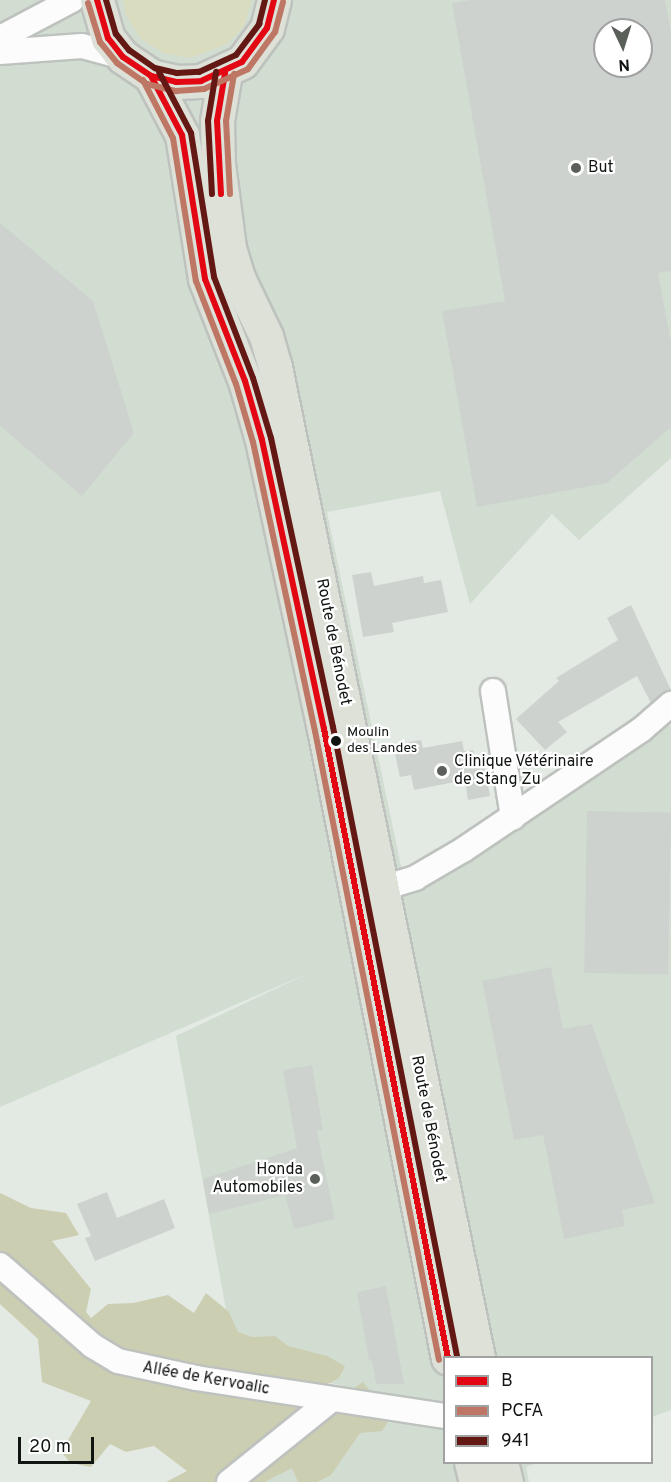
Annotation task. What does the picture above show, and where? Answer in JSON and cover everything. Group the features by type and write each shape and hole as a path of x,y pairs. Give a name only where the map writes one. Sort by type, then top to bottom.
{"main road":[{"path":"97,0 108,38 123,57 151,76 176,82 201,81 225,73 257,46 277,3"},
{"name":"Route de Bénodet","path":"225,73 217,121 218,164 229,248 239,280 266,336 275,367 478,1356"},
{"name":"Route de Bénodet","path":"151,76 182,135 200,259 257,420 324,729 448,1356"},
{"path":"472,1464 476,1482"},
{"path":"502,1464 506,1482"}],"street":[{"path":"0,38 72,0"},
{"path":"0,52 82,46 123,57"},
{"path":"493,691 513,817"},
{"path":"363,933 367,904 383,888 428,872 641,730 671,704"},
{"path":"324,729 344,764 368,880 383,888"},
{"name":"Allée de Kervoalic","path":"0,1265 93,1346 118,1361 331,1400 443,1416"},
{"path":"229,1482 331,1400"},
{"path":"488,1464 493,1482"}],"shaded area":[{"path":"0,0 671,0 671,458 579,540 552,514 470,604 440,491 327,512 407,895 669,724 671,727 671,1410 653,1417 653,1356 443,1356 443,1464 534,1464 526,1467 529,1482 244,1482 348,1418 416,1425 414,1400 236,1364 176,1036 311,972 0,1107"}],"green space":[{"path":"123,0 252,0 244,26 227,44 190,58 163,53 140,38 126,15"},
{"path":"0,1193 31,1208 66,1213 79,1235 52,1241 91,1289 86,1312 91,1318 108,1304 133,1303 168,1295 194,1313 206,1293 229,1312 238,1332 252,1337 275,1336 288,1346 327,1356 345,1366 339,1378 307,1395 344,1395 363,1382 391,1417 382,1431 360,1433 331,1475 317,1482 298,1482 292,1468 265,1482 166,1482 187,1471 154,1446 126,1452 110,1444 91,1467 71,1463 61,1452 91,1401 42,1382 38,1339 0,1304"}],"building":[{"name":"But","path":"470,0 665,0 671,32 671,271 658,273 671,343 671,427 607,483 477,507 442,311 505,301 452,3"},
{"path":"0,223 93,301 134,433 82,496 0,426"},
{"path":"371,572 374,586 423,576 424,583 441,580 448,612 392,623 394,632 363,637 352,575"},
{"path":"631,605 671,690 651,703 637,676 558,722 567,732 545,750 516,719 559,681 556,678 618,640 607,618"},
{"name":"Clinique Vétérinaire de Stang Zu","path":"421,740 423,748 462,741 464,751 473,750 476,766 484,765 490,796 468,800 465,780 414,790 411,775 400,777 393,745"},
{"path":"587,811 671,812 668,974 584,973"},
{"path":"551,967 563,1029 592,1024 655,1203 622,1210 625,1226 564,1239 543,1135 514,1140 482,981"},
{"path":"312,1065 323,1130 317,1131 335,1219 294,1229 285,1195 209,1214 203,1179 297,1148 283,1070"},
{"path":"107,1192 117,1218 164,1199 175,1228 95,1261 85,1238 91,1236 77,1204"},
{"path":"386,1286 404,1384 376,1384 372,1360 369,1361 357,1292"}],"transit line":[{"name":"B","path":"97,0 108,38 123,57 151,76 176,82 201,81 242,62 267,28 274,0"},
{"name":"941","path":"106,0 116,34 129,50 155,68 177,73 199,72 236,55 259,24 265,0"},
{"name":"PCFA","path":"88,3 100,42 117,63 147,84 176,91 204,89 248,69 275,32 283,2"},
{"name":"941","path":"159,72 191,133 214,277 253,378 271,438 333,727 457,1356"},
{"name":"941","path":"212,194 208,121 216,72"},
{"name":"B","path":"221,194 217,121 225,73"},
{"name":"PCFA","path":"230,194 226,121 234,74"},
{"name":"B","path":"151,76 182,135 205,279 245,381 262,440 324,729 448,1356"},
{"name":"PCFA","path":"143,80 173,138 196,281 236,384 253,442 315,731 439,1360"}],"place":[{"name":"But","path":"576,168"},
{"name":"Moulin des Landes","path":"336,741"},
{"name":"Clinique Vétérinaire de Stang Zu","path":"442,771"},
{"name":"Honda Automobiles","path":"315,1179"}]}
